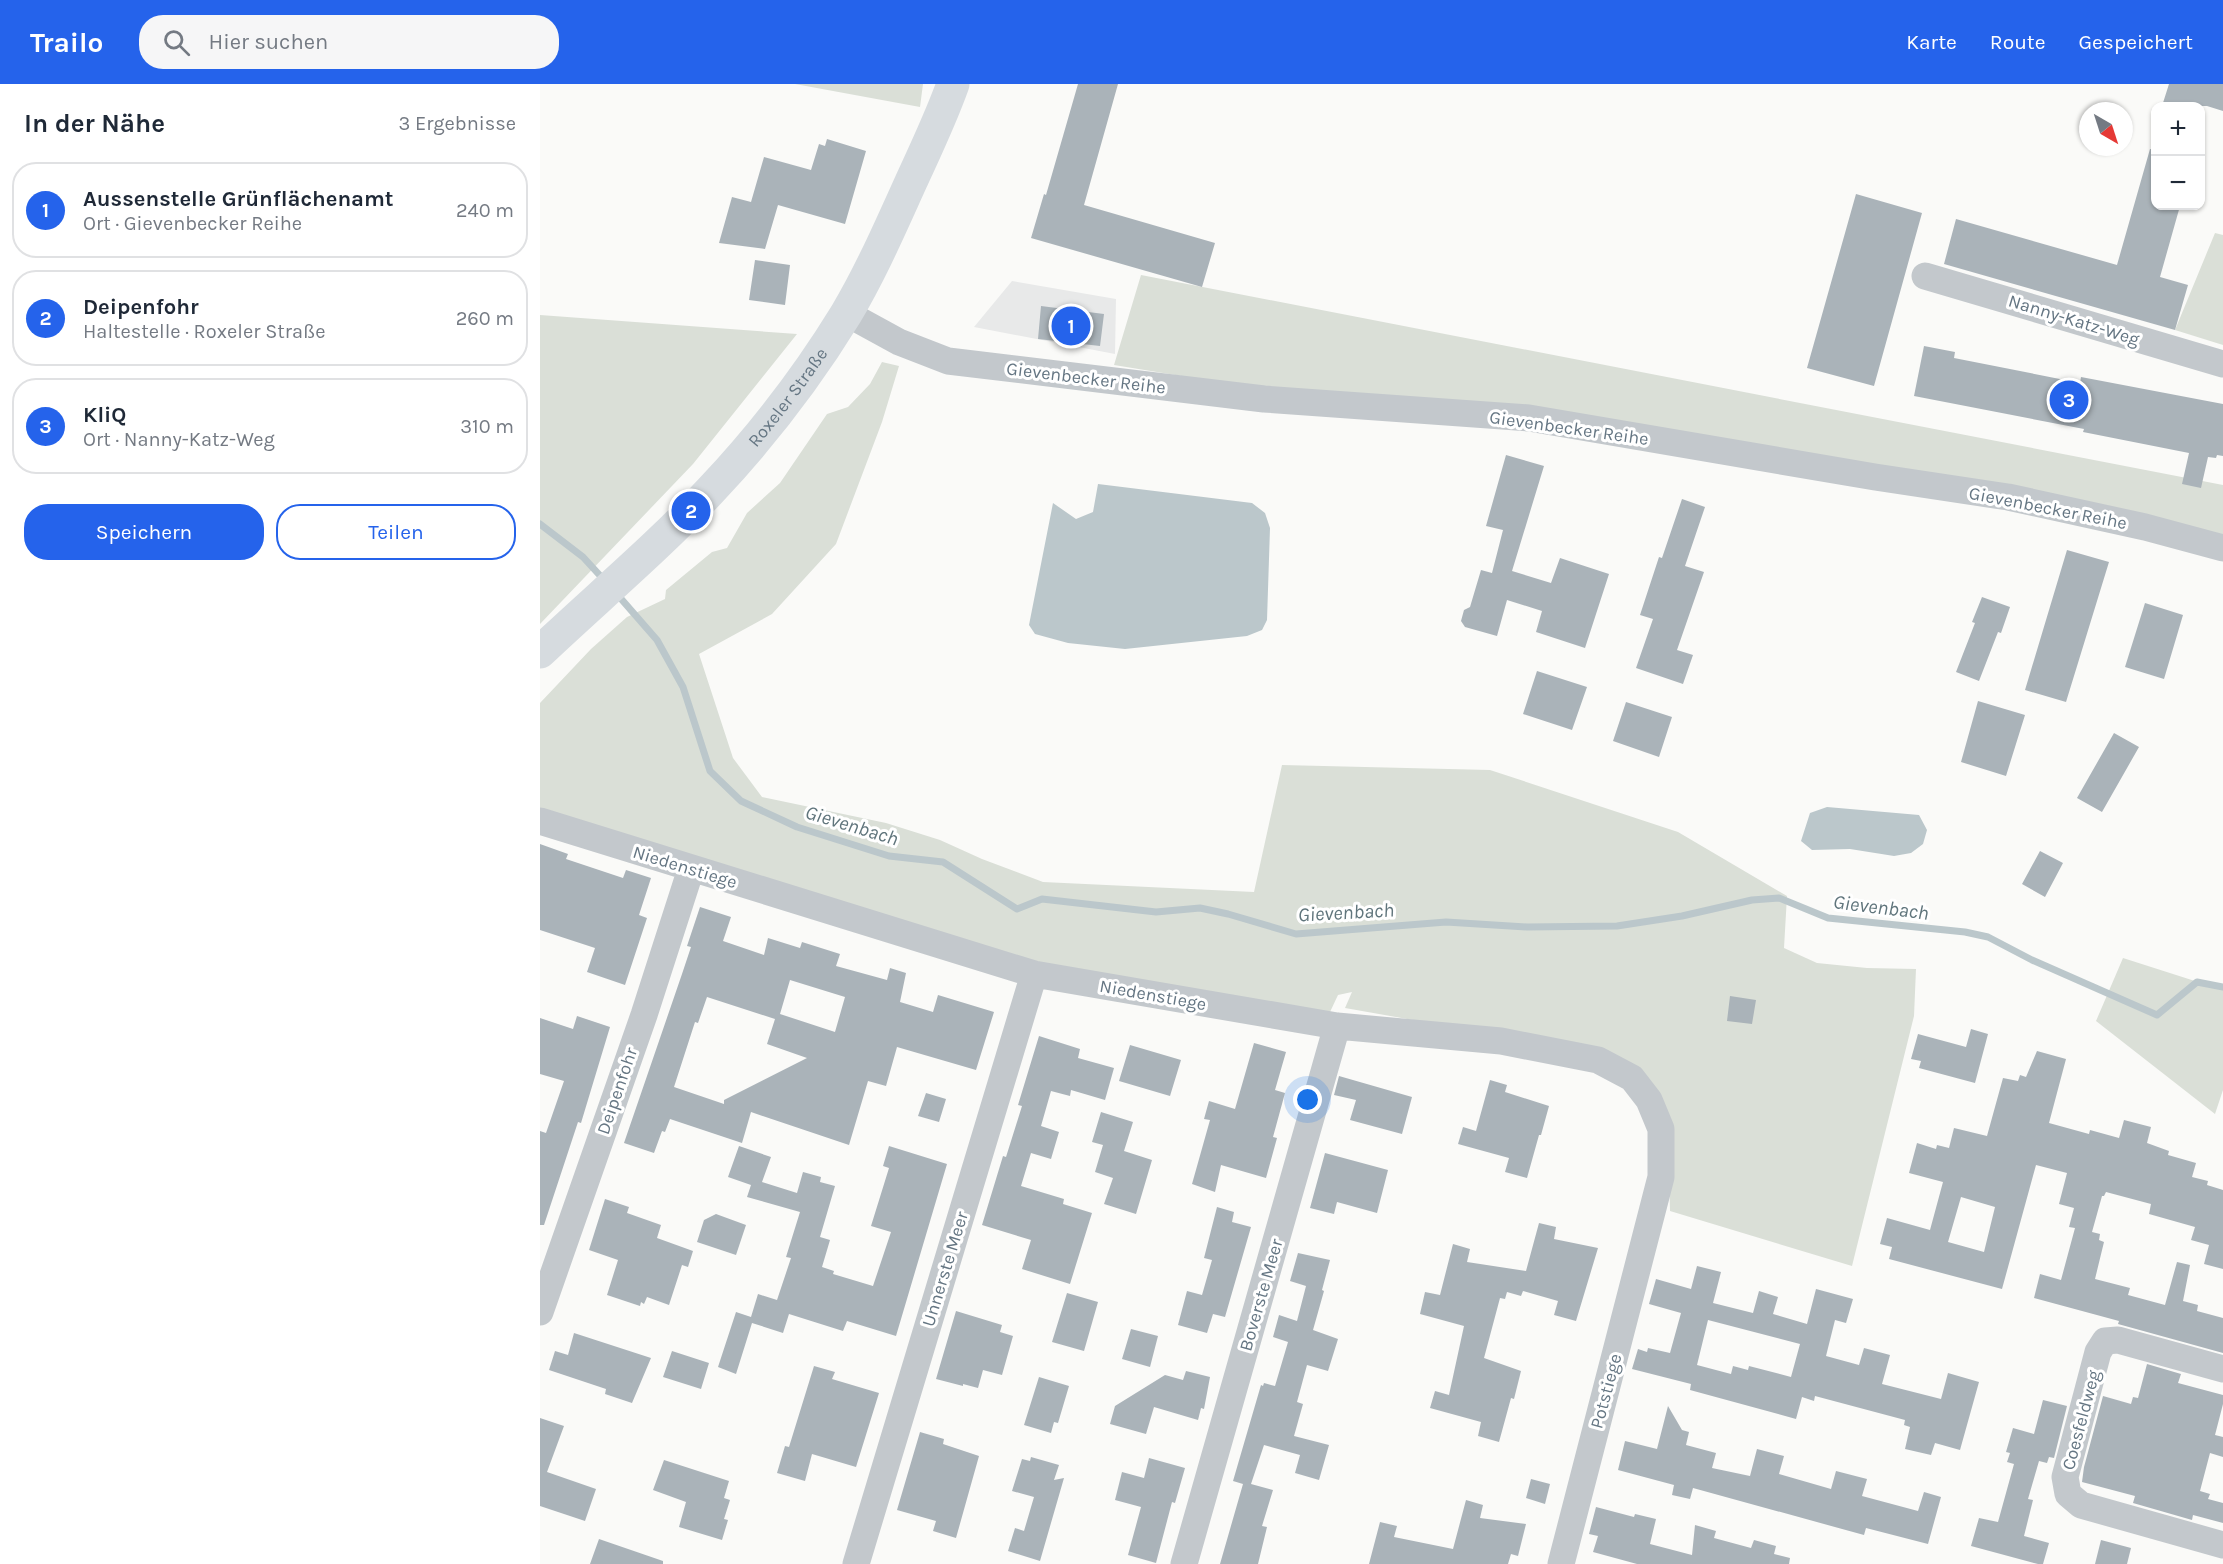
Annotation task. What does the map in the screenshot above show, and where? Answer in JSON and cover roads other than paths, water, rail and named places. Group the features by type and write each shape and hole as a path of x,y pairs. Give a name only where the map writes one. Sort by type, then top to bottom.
{"main road":[{"name":"Roxeler Straße","path":"540,652 624,576 713,488 776,413 846,313 880,249 953,84"}],"street":[{"name":"Nanny-Katz-Weg","path":"1925,276 2223,364"},
{"name":"Gievenbecker Reihe","path":"846,313 899,342 948,361 1275,400 1530,418 1875,477 2008,497 2145,527 2223,548"},
{"name":"Niedenstiege","path":"540,821 1034,974 1337,1026 1501,1041 1598,1060 1632,1078 1649,1100 1661,1129 1661,1177 1652,1218"},
{"name":"Deipenfohr","path":"540,1312 644,1015 691,869"},
{"name":"Unnerste Meer","path":"856,1564 1034,974"},
{"name":"Boverste Meer","path":"1184,1564 1337,1026"},
{"name":"Potstiege","path":"1561,1564 1652,1218"},
{"name":"Coesfeldweg","path":"2223,1369 2118,1340 2105,1341 2098,1352 2065,1477 2068,1494 2081,1505 2223,1545"}],"waterway":[{"name":"Gievenbach","path":"540,524 583,557 605,581"},
{"name":"Gievenbach","path":"616,593 657,640 683,687 710,771 741,801 797,827 889,856 943,862 1017,909 1042,899 1156,912 1200,908 1296,934 1446,922 1527,927 1617,926 1682,916 1752,900 1779,898 1828,918 1965,932 1988,937 2032,960 2157,1015 2197,982 2223,987"}],"place":[{"name":"Aussenstelle Grünflächenamt","path":"1071,326"},
{"name":"KliQ","path":"2069,400"},
{"name":"Deipenfohr","path":"691,511"}]}
